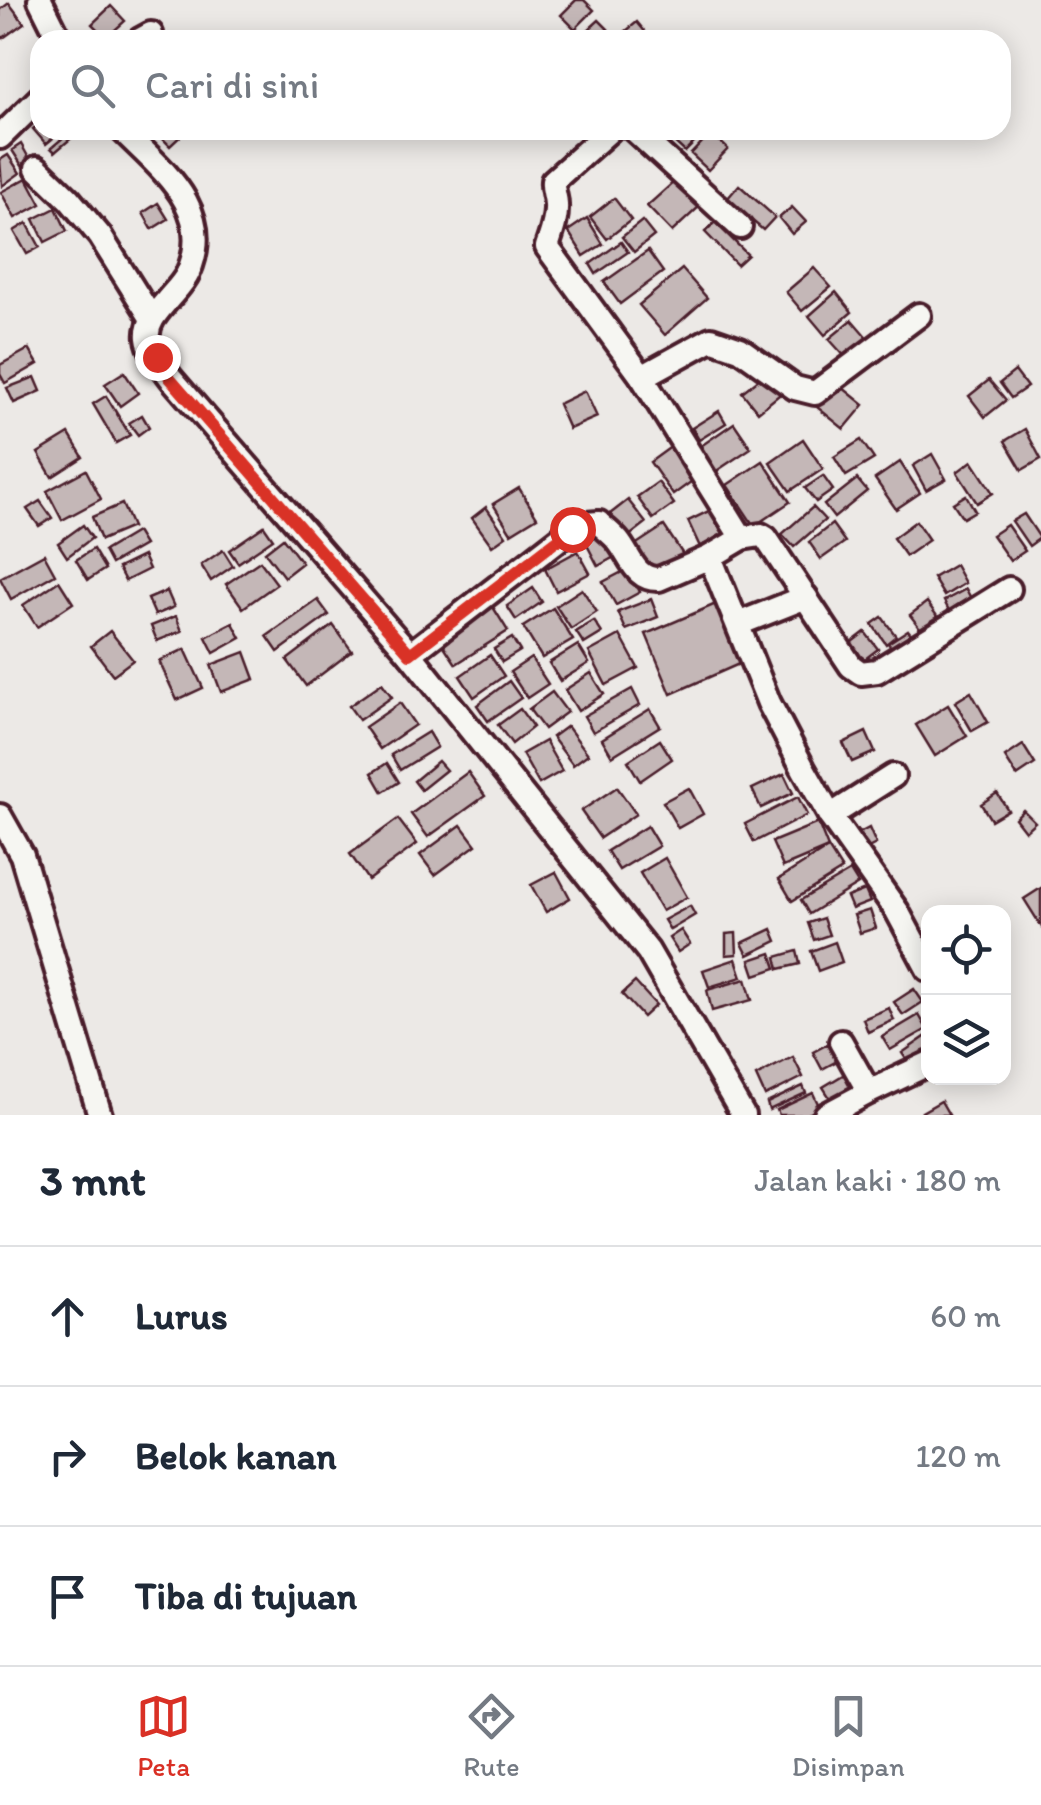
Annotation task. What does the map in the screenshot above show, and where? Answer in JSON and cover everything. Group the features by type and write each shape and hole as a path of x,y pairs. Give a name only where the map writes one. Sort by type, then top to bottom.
{"street":[{"path":"40,0 55,30"},
{"path":"0,136 30,108"},
{"path":"133,140 184,197 196,226 188,276 152,320 148,338 170,378 410,654 648,951 743,1115"},
{"path":"599,140 553,180 556,204 547,247 642,377 742,538"},
{"path":"645,140 740,227"},
{"path":"38,168 100,236 152,320"},
{"path":"642,377 711,339 740,349 794,388 815,393 919,315"},
{"path":"410,654 572,529 586,524 599,523 618,541 640,575 650,580 710,557 742,538 756,534 766,538 852,666 861,673 878,671 1009,589"},
{"path":"710,557 768,703 830,816 897,911 921,956"},
{"path":"738,624 806,597"},
{"path":"830,816 893,776"},
{"path":"0,816 22,855 100,1115"},
{"path":"841,1042 869,1092"},
{"path":"826,1115 921,1067"}],"building":[{"path":"576,0 584,0 594,10 575,29 561,15"},
{"path":"9,3 24,23 3,38 0,10"},
{"path":"111,6 125,21 115,30 98,30 92,24"},
{"path":"599,20 608,29 607,30 588,30"},
{"path":"637,22 644,30 627,30"},
{"path":"60,140 69,140 55,152 51,148"},
{"path":"672,140 697,140 685,152"},
{"path":"704,140 718,140 728,149 708,170 691,154"},
{"path":"21,144 34,167 26,172 12,150"},
{"path":"8,155 20,173 2,186 0,160"},
{"path":"27,178 41,204 15,218 1,192"},
{"path":"676,180 700,206 672,232 647,206"},
{"path":"739,185 775,217 763,230 727,199"},
{"path":"614,198 631,220 607,239 590,217"},
{"path":"158,203 168,219 152,229 143,213"},
{"path":"792,207 806,222 792,234 779,218"},
{"path":"56,208 67,231 45,242 34,219"},
{"path":"587,218 603,244 584,256 568,231"},
{"path":"642,221 654,236 634,252 622,237"},
{"path":"715,222 748,255 737,265 705,232"},
{"path":"27,223 40,247 27,254 14,231"},
{"path":"621,242 628,252 596,274 590,264"},
{"path":"648,251 663,272 620,304 604,282"},
{"path":"814,268 831,287 802,311 786,292"},
{"path":"682,269 707,298 665,335 639,305"},
{"path":"836,292 852,312 825,335 809,316"},
{"path":"852,320 871,342 849,361 829,339"},
{"path":"29,349 38,364 5,383 0,365"},
{"path":"769,371 784,391 758,412 742,392"},
{"path":"1015,371 1027,387 1011,398 1000,383"},
{"path":"124,372 138,393 120,406 105,384"},
{"path":"35,377 41,391 14,403 7,388"},
{"path":"989,380 1006,400 985,417 969,396"},
{"path":"837,383 864,405 844,429 817,407"},
{"path":"585,391 597,417 569,429 558,404"},
{"path":"106,396 130,435 116,443 93,404"},
{"path":"719,411 726,423 699,440 692,428"},
{"path":"142,415 149,427 138,435 129,423"},
{"path":"734,423 751,448 715,472 698,448"},
{"path":"1025,429 1041,459 1022,470 1005,441"},
{"path":"69,434 83,457 52,477 38,453"},
{"path":"803,439 823,469 790,491 770,462"},
{"path":"861,440 874,459 846,476 834,457"},
{"path":"672,446 695,479 673,495 650,462"},
{"path":"932,454 946,479 926,490 913,466"},
{"path":"763,461 790,502 754,526 727,485"},
{"path":"972,461 993,493 977,503 957,472"},
{"path":"900,462 920,493 896,509 875,479"},
{"path":"86,470 101,499 62,520 47,491"},
{"path":"823,476 833,490 816,502 805,488"},
{"path":"857,479 867,491 834,518 824,505"},
{"path":"658,482 674,504 653,519 637,497"},
{"path":"519,488 537,517 511,533 493,504"},
{"path":"966,495 975,511 963,518 953,503"},
{"path":"628,500 646,523 628,537 610,514"},
{"path":"40,501 52,518 39,526 27,509"},
{"path":"122,504 132,527 101,540 92,517"},
{"path":"486,507 506,536 492,546 472,518"},
{"path":"813,507 825,520 794,547 782,534"},
{"path":"715,508 727,533 700,547 688,521"},
{"path":"1024,514 1040,538 1029,546 1012,521"},
{"path":"916,521 929,540 906,556 893,538"},
{"path":"832,524 845,542 821,559 809,542"},
{"path":"83,525 92,538 67,557 58,543"},
{"path":"1007,525 1025,551 1010,561 992,535"},
{"path":"264,526 273,539 238,563 229,550"},
{"path":"664,526 684,556 655,575 635,545"},
{"path":"136,532 144,545 111,564 104,551"},
{"path":"604,533 616,556 598,566 586,543"},
{"path":"283,538 302,563 284,577 265,552"},
{"path":"93,549 105,569 88,580 76,560"},
{"path":"223,550 233,566 211,581 201,565"},
{"path":"578,551 590,573 556,591 545,569"},
{"path":"44,554 55,574 11,599 0,578"},
{"path":"143,556 149,569 125,581 118,568"},
{"path":"260,561 277,584 243,608 226,584"},
{"path":"955,565 965,583 944,596 933,578"},
{"path":"628,569 640,592 616,605 603,582"},
{"path":"59,581 73,603 37,627 23,605"},
{"path":"533,588 542,602 516,620 507,606"},
{"path":"582,589 597,612 571,629 556,606"},
{"path":"966,589 975,606 953,618 944,601"},
{"path":"167,591 174,607 155,615 148,599"},
{"path":"651,599 658,617 626,630 618,612"},
{"path":"318,600 329,615 278,652 267,636"},
{"path":"723,601 748,660 671,694 646,634"},
{"path":"927,602 942,623 926,636 910,615"},
{"path":"493,607 508,631 456,664 440,640"},
{"path":"553,608 573,640 542,658 523,627"},
{"path":"176,616 182,631 157,641 151,626"},
{"path":"882,617 896,636 886,644 872,624"},
{"path":"594,621 602,633 584,644 576,632"},
{"path":"233,623 241,638 214,653 206,637"},
{"path":"333,625 352,651 306,686 287,660"},
{"path":"908,630 916,640 896,654 888,643"},
{"path":"110,631 133,660 113,675 91,646"},
{"path":"865,632 878,649 861,662 848,645"},
{"path":"620,635 638,668 606,685 589,652"},
{"path":"512,638 520,651 502,662 494,649"},
{"path":"578,645 589,663 560,681 549,663"},
{"path":"185,649 203,688 177,700 159,661"},
{"path":"245,652 255,679 221,692 211,665"},
{"path":"490,655 504,676 474,697 460,676"},
{"path":"531,658 548,684 527,698 510,672"},
{"path":"591,673 604,694 578,711 565,690"},
{"path":"509,681 521,698 488,721 477,705"},
{"path":"382,683 392,697 359,720 349,706"},
{"path":"632,689 640,705 593,732 584,716"},
{"path":"552,692 567,712 544,729 529,709"},
{"path":"971,692 988,722 972,731 955,702"},
{"path":"400,703 415,725 380,749 365,727"},
{"path":"948,705 967,736 935,756 916,725"},
{"path":"520,709 533,727 512,744 498,725"},
{"path":"650,709 660,726 612,756 602,739"},
{"path":"567,726 588,754 573,765 552,737"},
{"path":"428,732 437,747 400,770 391,755"},
{"path":"866,732 875,752 852,762 843,743"},
{"path":"660,740 672,759 640,781 628,761"},
{"path":"545,741 562,771 539,784 522,754"},
{"path":"1023,745 1035,764 1017,776 1005,757"},
{"path":"438,761 446,770 421,790 414,781"},
{"path":"387,763 399,782 383,792 372,773"},
{"path":"468,772 485,796 428,837 411,814"},
{"path":"784,774 793,793 761,808 752,789"},
{"path":"617,787 636,814 600,838 581,811"},
{"path":"689,788 703,814 678,828 663,802"},
{"path":"997,793 1008,810 991,820 981,804"},
{"path":"798,797 807,815 754,842 745,824"},
{"path":"1023,810 1035,822 1025,831 1015,818"},
{"path":"398,819 417,844 368,880 350,854"},
{"path":"818,823 828,848 783,867 772,842"},
{"path":"461,825 476,845 435,875 420,855"},
{"path":"647,826 659,846 619,870 607,851"},
{"path":"869,828 876,844 862,851 854,836"},
{"path":"828,848 842,870 792,901 779,879"},
{"path":"665,858 687,897 662,911 640,873"},
{"path":"850,871 858,884 809,914 801,900"},
{"path":"556,872 570,898 546,912 531,885"},
{"path":"1041,888 1041,926 1024,899"},
{"path":"865,890 870,902 852,909 847,897"},
{"path":"690,906 695,915 670,930 664,920"},
{"path":"870,910 876,928 860,933 854,915"},
{"path":"823,918 829,935 814,940 808,923"},
{"path":"772,929 777,941 748,955 742,943"},
{"path":"681,930 690,944 678,952 669,938"},
{"path":"736,933 737,954 726,955 726,934"},
{"path":"835,942 842,962 818,971 811,951"},
{"path":"797,951 800,964 779,969 776,957"},
{"path":"771,953 776,968 755,975 750,960"},
{"path":"736,959 742,977 709,987 703,970"},
{"path":"746,979 752,1000 712,1011 707,990"},
{"path":"635,982 656,1005 643,1017 622,994"},
{"path":"914,989 921,999 921,1003 903,1015 894,1002"},
{"path":"889,1008 894,1020 868,1032 863,1019"},
{"path":"919,1015 921,1018 921,1032 890,1050 882,1037"},
{"path":"921,1040 921,1062 912,1068 902,1053"},
{"path":"828,1044 837,1061 822,1069 813,1052"},
{"path":"793,1057 803,1077 765,1096 756,1076"},
{"path":"848,1072 859,1091 835,1106 823,1087"},
{"path":"803,1086 806,1093 769,1110 767,1103"},
{"path":"813,1093 820,1108 806,1115 779,1115 777,1110"},
{"path":"941,1101 949,1115 924,1115 922,1112"}],"route":[{"path":"157,357 170,378 410,654 572,529"}]}
